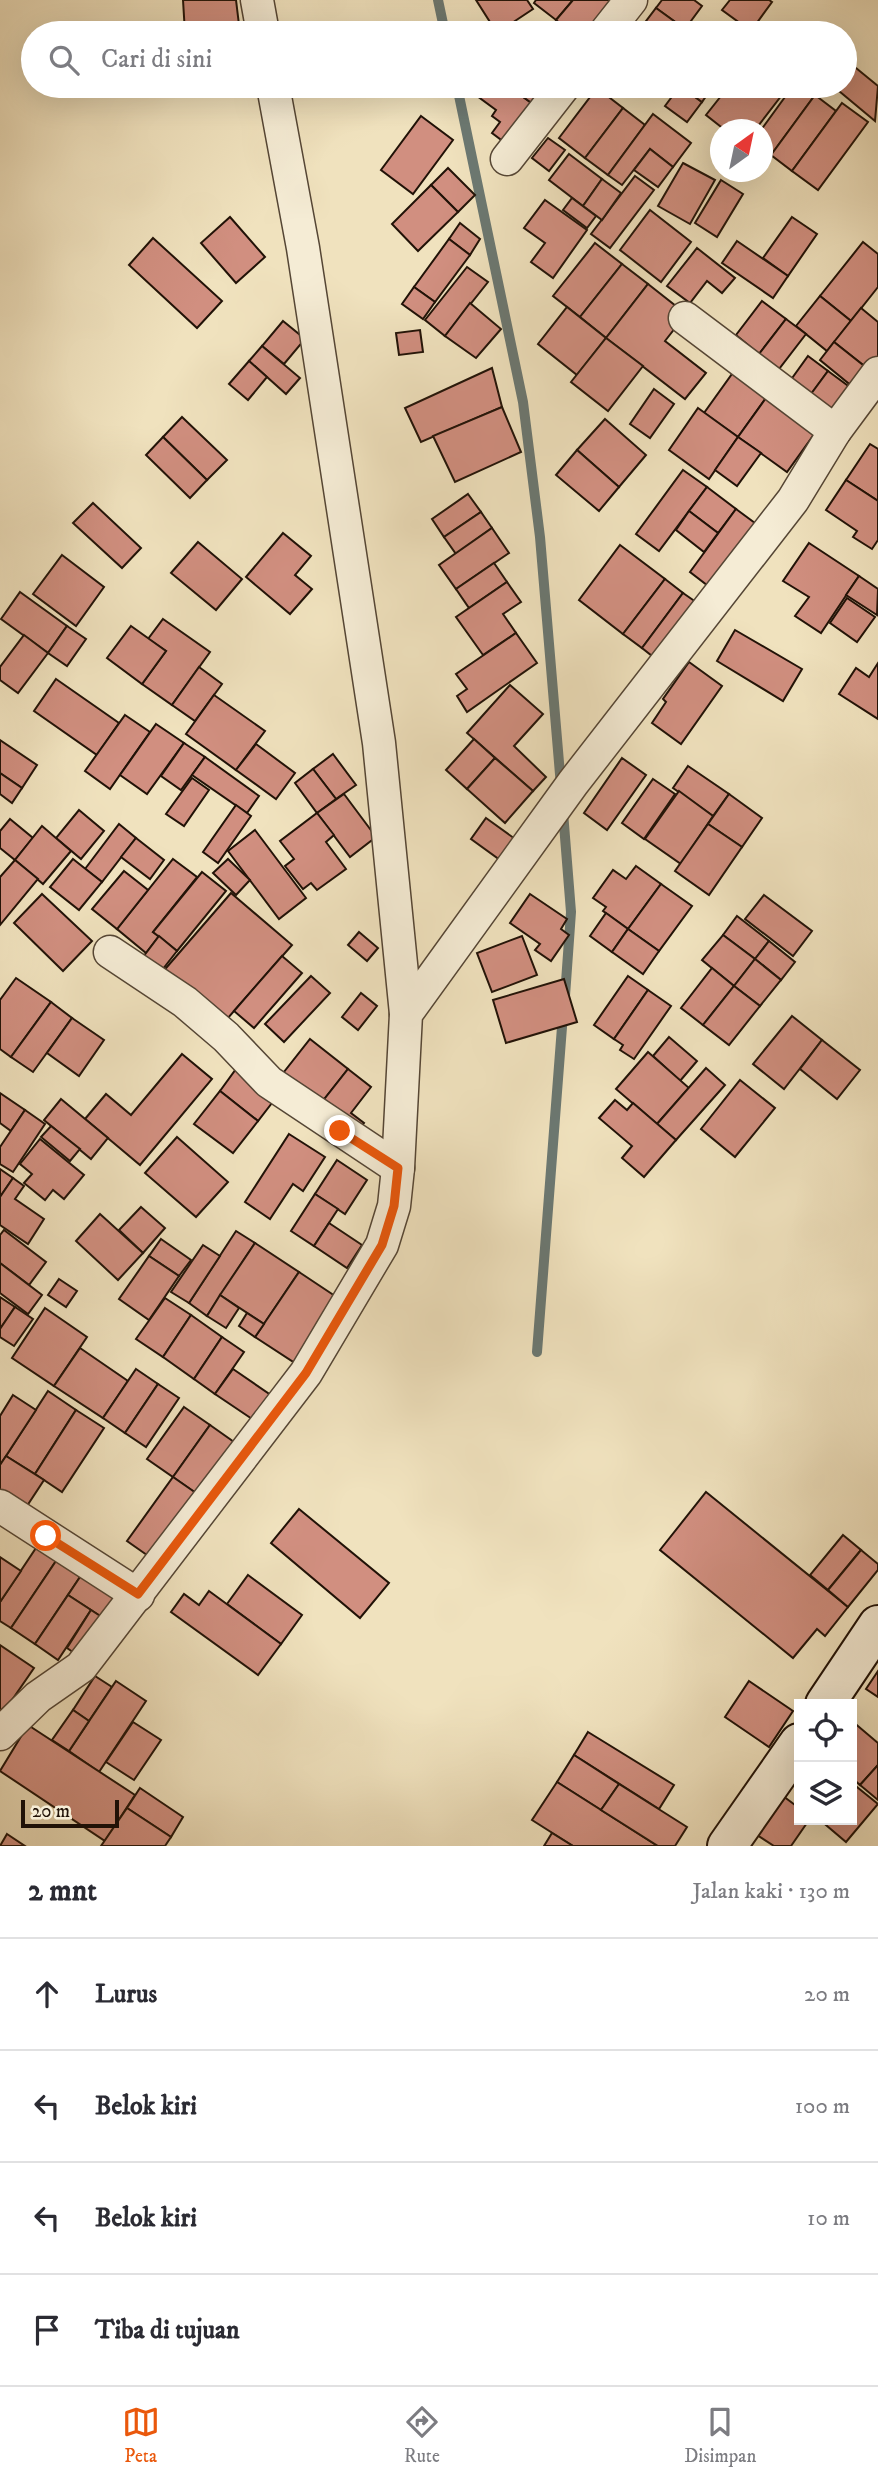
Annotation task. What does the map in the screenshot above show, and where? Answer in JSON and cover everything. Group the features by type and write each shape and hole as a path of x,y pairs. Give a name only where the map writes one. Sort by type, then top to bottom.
{"main road":[{"path":"828,1699 878,1625"},
{"path":"727,1846 794,1751"}],"street":[{"path":"257,0 261,21"},
{"path":"614,21 631,0"},
{"path":"0,1734 38,1697 81,1667 306,1373 382,1245 394,1206 406,1014 379,743 303,247 275,98"},
{"path":"507,159 555,98"},
{"path":"685,318 835,431"},
{"path":"406,1014 573,783 793,500 835,431 878,373"},
{"path":"110,953 185,1002 226,1037 269,1082 398,1168"},
{"path":"0,1506 138,1594"}],"building":[{"path":"183,0 236,0 239,21 184,21"},
{"path":"476,0 527,0 533,9 515,21 489,21"},
{"path":"536,0 573,0 556,20 534,3"},
{"path":"573,0 610,0 615,4 602,21 556,20"},
{"path":"662,0 694,0 702,6 691,21 674,21 656,8"},
{"path":"730,0 772,2 758,21 737,21 722,10"},
{"path":"656,8 674,21 646,21"},
{"path":"857,69 878,86 875,121 847,98 857,98"},
{"path":"480,98 525,98 537,107 508,145 492,133 500,122 492,116 496,110"},
{"path":"525,98 543,98 537,107"},
{"path":"589,98 610,98 623,108 585,158 559,138"},
{"path":"671,98 696,98 702,102 687,122 665,106"},
{"path":"719,98 780,98 763,119 711,119 706,115"},
{"path":"784,98 813,98 773,152 773,119 769,119"},
{"path":"813,98 819,98 836,111 792,171 773,157 773,152"},
{"path":"842,103 868,122 818,190 792,171"},
{"path":"623,108 645,125 608,175 585,158"},
{"path":"653,114 691,143 673,167 650,149 622,185 608,175"},
{"path":"421,116 453,140 413,194 381,170"},
{"path":"548,138 565,150 549,171 532,158"},
{"path":"650,149 673,167 658,187 634,170"},
{"path":"569,154 602,179 583,206 549,180"},
{"path":"683,163 714,182 690,224 658,206"},
{"path":"448,168 475,195 458,212 431,185"},
{"path":"635,176 654,190 610,248 591,234"},
{"path":"602,179 621,193 602,220 583,206"},
{"path":"720,182 743,194 717,237 695,223"},
{"path":"431,185 458,212 418,251 392,224"},
{"path":"572,198 596,216 587,228 563,210"},
{"path":"545,200 587,230 553,278 531,262 545,243 524,228"},
{"path":"650,210 691,242 661,282 620,250"},
{"path":"230,217 265,257 236,283 201,243"},
{"path":"792,217 817,234 788,276 763,258"},
{"path":"460,223 480,239 470,255 449,239"},
{"path":"153,238 222,301 197,328 129,265"},
{"path":"449,239 470,255 435,302 414,287"},
{"path":"737,241 788,276 773,298 722,263"},
{"path":"863,242 878,254 878,287 851,321 820,296"},
{"path":"595,243 622,264 580,317 553,296"},
{"path":"697,248 735,278 722,293 707,281 690,303 667,286"},
{"path":"622,264 648,284 606,338 580,317"},
{"path":"467,267 488,282 445,336 425,320"},
{"path":"648,284 686,314 665,341 706,373 685,399 606,338"},
{"path":"414,287 435,302 423,319 402,304"},
{"path":"820,296 851,321 827,351 796,326"},
{"path":"762,301 786,319 759,354 736,335"},
{"path":"470,303 501,329 476,358 445,336"},
{"path":"567,307 606,338 577,375 538,344"},
{"path":"861,308 878,322 878,356 868,369 834,342"},
{"path":"786,319 806,334 779,369 759,354"},
{"path":"283,321 305,339 284,364 262,346"},
{"path":"420,330 423,352 399,355 396,333"},
{"path":"606,338 643,366 608,411 571,382"},
{"path":"834,342 868,369 853,387 820,360"},
{"path":"262,346 300,378 286,394 249,361"},
{"path":"808,356 828,371 810,396 790,381"},
{"path":"249,361 267,377 248,400 229,384"},
{"path":"737,367 771,391 738,437 704,413"},
{"path":"492,368 502,407 421,442 405,408"},
{"path":"828,371 851,388 828,419 805,402"},
{"path":"654,389 674,404 650,438 630,424"},
{"path":"771,391 820,426 787,472 738,437"},
{"path":"502,407 521,452 455,482 433,436"},
{"path":"698,408 738,437 709,479 669,450"},
{"path":"182,417 227,460 207,480 163,437"},
{"path":"605,419 646,455 619,487 577,450"},
{"path":"163,437 207,480 190,498 146,455"},
{"path":"738,437 761,453 737,486 715,470"},
{"path":"870,444 878,449 878,501 846,480"},
{"path":"577,450 619,487 599,511 556,475"},
{"path":"683,470 707,487 659,551 636,534"},
{"path":"846,480 878,501 878,540 872,549 853,537 857,531 826,510"},
{"path":"707,487 736,509 718,533 689,511"},
{"path":"468,494 481,512 444,537 432,519"},
{"path":"93,503 141,548 122,568 73,523"},
{"path":"736,509 763,529 716,592 690,572"},
{"path":"689,511 718,533 704,552 676,530"},
{"path":"481,512 492,528 456,554 444,537"},
{"path":"492,528 509,553 456,589 439,565"},
{"path":"283,533 311,556 295,575 312,589 290,614 246,577"},
{"path":"198,542 242,579 216,610 171,573"},
{"path":"809,543 859,576 821,633 795,616 809,597 783,581"},
{"path":"620,545 665,579 623,634 579,600"},
{"path":"62,555 104,587 76,626 33,594"},
{"path":"494,563 507,582 469,608 456,589"},
{"path":"859,576 878,589 877,615 846,595"},
{"path":"665,579 683,593 642,648 623,634"},
{"path":"507,582 521,602 503,614 516,633 483,655 456,617"},
{"path":"20,592 67,626 48,653 1,619"},
{"path":"683,593 703,607 661,663 642,648"},
{"path":"847,598 875,617 857,642 830,623"},
{"path":"163,619 210,652 172,705 142,684 166,651 148,639"},
{"path":"67,626 86,639 67,666 48,653"},
{"path":"131,626 166,651 142,684 107,658"},
{"path":"735,630 802,669 783,701 717,661"},
{"path":"516,633 537,663 467,712 457,696 467,689 456,674"},
{"path":"24,635 48,653 18,693 0,680 0,667"},
{"path":"689,662 722,686 681,744 652,723 666,702 663,699"},
{"path":"878,663 878,719 839,694 856,668 869,677"},
{"path":"199,667 222,684 195,721 172,705"},
{"path":"56,679 119,723 97,755 34,711"},
{"path":"510,685 543,714 514,746 546,777 533,791 467,733"},
{"path":"214,695 265,731 236,770 186,734"},
{"path":"125,715 150,732 110,789 85,771"},
{"path":"156,724 184,743 147,794 120,775"},
{"path":"474,739 495,758 467,789 446,770"},
{"path":"0,740 37,765 22,788 0,773"},
{"path":"184,743 205,757 181,790 161,776"},
{"path":"256,744 295,773 276,799 236,770"},
{"path":"333,754 356,785 336,799 313,769"},
{"path":"205,757 259,796 247,813 192,775"},
{"path":"495,758 533,791 505,823 467,789"},
{"path":"622,758 646,775 607,830 584,813"},
{"path":"688,766 729,794 713,816 673,788"},
{"path":"313,769 336,799 317,813 295,783"},
{"path":"0,773 22,788 12,803 0,794"},
{"path":"192,778 209,790 184,826 166,814"},
{"path":"653,779 675,794 644,839 622,823"},
{"path":"679,791 713,816 681,864 645,839"},
{"path":"344,794 376,837 350,857 317,813"},
{"path":"729,794 762,818 742,847 708,824"},
{"path":"236,805 251,816 218,863 203,852"},
{"path":"79,810 104,831 81,859 56,838"},
{"path":"317,813 334,835 326,842 346,869 317,890 311,883 303,889 285,866 294,859 280,841"},
{"path":"486,818 522,844 507,865 471,839"},
{"path":"10,819 33,838 15,860 0,848 0,831"},
{"path":"119,824 136,838 102,882 85,869"},
{"path":"708,824 742,847 709,895 675,871"},
{"path":"42,826 71,851 43,884 15,860"},
{"path":"255,830 306,898 279,919 228,851"},
{"path":"136,838 164,860 150,879 121,857"},
{"path":"73,859 102,882 79,910 50,887"},
{"path":"173,859 197,877 153,932 159,936 146,953 117,929"},
{"path":"228,859 250,880 236,895 213,873"},
{"path":"15,860 38,879 0,925 0,877"},
{"path":"636,866 661,884 628,929 603,911 606,907 593,898 613,870 626,879"},
{"path":"124,871 148,890 117,929 92,909"},
{"path":"202,872 226,891 177,951 153,932"},
{"path":"661,884 692,906 659,951 628,929"},
{"path":"231,893 292,945 220,1027 160,975"},
{"path":"42,894 92,941 63,971 14,923"},
{"path":"530,894 567,919 561,929 569,935 551,961 535,950 540,944 510,923"},
{"path":"764,895 812,931 793,956 745,919"},
{"path":"606,913 628,929 612,952 590,936"},
{"path":"737,916 769,941 755,959 723,935"},
{"path":"628,929 659,951 643,974 612,952"},
{"path":"359,932 378,948 367,961 348,945"},
{"path":"723,935 755,959 734,986 702,960"},
{"path":"159,936 177,951 155,979 137,965"},
{"path":"522,936 537,975 492,992 477,953"},
{"path":"769,941 795,962 781,980 755,959"},
{"path":"282,956 302,973 254,1028 234,1011"},
{"path":"755,959 781,980 760,1006 734,986"},
{"path":"712,968 734,986 703,1025 681,1008"},
{"path":"311,976 330,993 284,1042 265,1024"},
{"path":"628,976 648,990 614,1039 594,1025"},
{"path":"16,978 51,1002 11,1057 0,1049 0,1000"},
{"path":"564,979 577,1022 506,1043 493,1000"},
{"path":"734,986 760,1006 729,1045 703,1025"},
{"path":"648,990 671,1006 634,1059 620,1050 623,1045 614,1039"},
{"path":"361,993 377,1006 358,1030 342,1017"},
{"path":"51,1002 72,1018 33,1072 11,1057"},
{"path":"792,1016 822,1040 784,1089 753,1064"},
{"path":"72,1018 104,1040 79,1076 47,1053"},
{"path":"669,1037 697,1061 680,1081 653,1056"},
{"path":"310,1039 348,1069 318,1107 280,1077"},
{"path":"822,1040 860,1070 837,1099 800,1069"},
{"path":"648,1052 689,1088 657,1124 616,1089"},
{"path":"182,1054 212,1079 140,1165 85,1119 106,1094 131,1115"},
{"path":"706,1068 725,1085 676,1140 657,1124"},
{"path":"236,1069 275,1099 258,1121 220,1091"},
{"path":"348,1069 371,1087 351,1113 364,1123 355,1135 318,1107"},
{"path":"740,1080 775,1108 735,1157 701,1129"},
{"path":"220,1091 258,1121 233,1153 194,1124"},
{"path":"0,1093 25,1110 11,1131 0,1123"},
{"path":"61,1099 108,1138 91,1159 44,1120"},
{"path":"615,1100 627,1110 633,1103 676,1140 644,1177 622,1158 632,1146 599,1118"},
{"path":"25,1110 45,1124 13,1172 0,1164 0,1147"},
{"path":"51,1126 80,1149 70,1161 41,1137"},
{"path":"289,1134 325,1157 303,1191 293,1184 270,1219 245,1202"},
{"path":"177,1137 228,1182 196,1217 145,1173"},
{"path":"40,1139 84,1175 64,1199 53,1190 45,1200 24,1183 32,1174 20,1164"},
{"path":"337,1160 367,1180 345,1214 315,1194"},
{"path":"0,1169 13,1178 0,1197"},
{"path":"13,1178 24,1186 15,1199 44,1219 28,1244 0,1225 0,1197"},
{"path":"315,1194 338,1209 314,1246 291,1231"},
{"path":"141,1207 165,1228 143,1253 119,1230"},
{"path":"100,1214 143,1253 118,1280 76,1241"},
{"path":"329,1223 362,1245 347,1268 314,1246"},
{"path":"4,1230 46,1262 29,1285 0,1263 0,1235"},
{"path":"236,1231 255,1243 207,1316 189,1303"},
{"path":"161,1239 191,1260 179,1276 149,1256"},
{"path":"255,1243 299,1272 264,1324 220,1295"},
{"path":"203,1245 220,1256 189,1303 171,1292"},
{"path":"149,1256 179,1276 149,1320 119,1299"},
{"path":"0,1263 42,1295 28,1314 0,1293"},
{"path":"299,1272 338,1298 295,1363 255,1337"},
{"path":"59,1279 77,1291 66,1307 48,1295"},
{"path":"220,1295 239,1308 226,1328 207,1316"},
{"path":"0,1297 15,1307 0,1329"},
{"path":"165,1298 191,1315 163,1357 136,1339"},
{"path":"15,1307 33,1319 14,1346 0,1337 0,1329"},
{"path":"45,1308 87,1337 54,1386 12,1358"},
{"path":"247,1313 264,1324 255,1337 239,1326"},
{"path":"191,1315 222,1337 194,1379 163,1357"},
{"path":"222,1337 244,1352 215,1394 194,1379"},
{"path":"80,1348 128,1381 103,1418 54,1386"},
{"path":"136,1369 158,1384 125,1433 103,1418"},
{"path":"233,1369 281,1402 264,1427 215,1394"},
{"path":"158,1384 179,1398 146,1447 125,1433"},
{"path":"48,1391 76,1410 35,1474 6,1456"},
{"path":"13,1395 36,1410 0,1465 0,1416"},
{"path":"184,1407 210,1425 173,1477 147,1459"},
{"path":"76,1410 104,1428 62,1492 35,1474"},
{"path":"210,1425 234,1442 197,1494 173,1477"},
{"path":"6,1456 44,1480 21,1515 0,1501 0,1465"},
{"path":"173,1477 206,1500 154,1560 127,1541"},
{"path":"706,1492 848,1607 825,1636 817,1629 793,1658 660,1550"},
{"path":"299,1509 389,1583 360,1618 271,1543"},
{"path":"843,1535 861,1550 828,1590 810,1575"},
{"path":"40,1542 60,1555 11,1628 0,1621 0,1602"},
{"path":"861,1550 878,1564 878,1570 848,1607 828,1590"},
{"path":"60,1555 84,1571 35,1644 11,1628"},
{"path":"0,1557 21,1571 0,1602"},
{"path":"84,1571 127,1599 111,1623 68,1595"},
{"path":"248,1575 302,1615 281,1644 227,1604"},
{"path":"209,1591 281,1644 258,1675 171,1612 184,1594 199,1605"},
{"path":"68,1595 91,1610 58,1660 35,1644"},
{"path":"91,1610 111,1623 86,1661 67,1648"},
{"path":"0,1645 34,1668 3,1713 0,1711"},
{"path":"878,1671 878,1697 866,1689"},
{"path":"95,1676 112,1687 89,1721 73,1710"},
{"path":"116,1681 146,1701 99,1772 69,1751"},
{"path":"749,1681 793,1711 769,1747 725,1717"},
{"path":"73,1710 89,1721 69,1751 52,1740"},
{"path":"133,1722 161,1740 134,1780 106,1762"},
{"path":"28,1725 135,1795 105,1841 0,1771"},
{"path":"857,1725 878,1743 878,1765 860,1785 857,1782"},
{"path":"588,1732 674,1785 659,1809 574,1755"},
{"path":"574,1755 619,1784 601,1810 557,1782"},
{"path":"878,1765 878,1800 860,1785"},
{"path":"557,1782 656,1845 573,1846 532,1820"},
{"path":"619,1784 687,1827 675,1846 658,1846 601,1810"},
{"path":"857,1787 878,1804 846,1842 826,1825 857,1825"},
{"path":"140,1788 183,1817 171,1837 127,1808"},
{"path":"783,1796 794,1804 794,1825 806,1825 791,1846 774,1846 757,1835"},
{"path":"127,1808 171,1837 165,1846 101,1846"},
{"path":"552,1833 573,1846 544,1846"},
{"path":"7,1834 25,1846 0,1846"}],"waterway":[{"path":"438,0 442,21"},
{"path":"460,98 523,402 540,537 561,786"},
{"path":"563,812 571,912 565,996"},
{"path":"537,1352 563,1014"}],"route":[{"path":"46,1536 138,1594 306,1373 382,1245 394,1206 398,1168 340,1131"}]}
